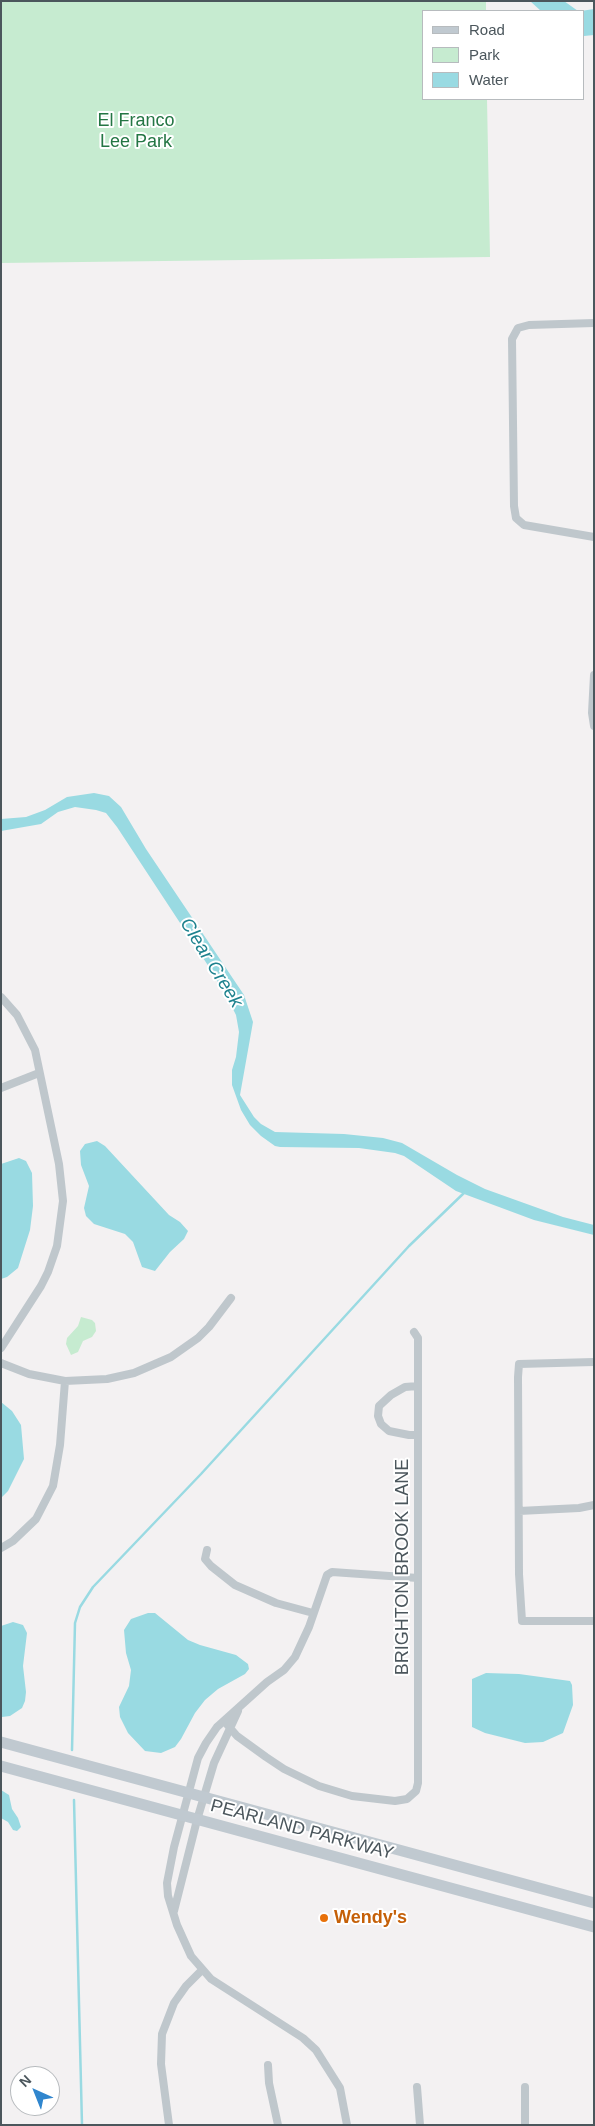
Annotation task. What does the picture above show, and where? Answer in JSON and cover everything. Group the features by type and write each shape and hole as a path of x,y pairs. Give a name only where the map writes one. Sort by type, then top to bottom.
{"main road":[{"name":"PEARLAND PARKWAY","path":"1,1742 594,1903"},
{"name":"PEARLAND PARKWAY","path":"1,1766 594,1928"}],"street":[{"path":"594,323 529,325 518,328 512,339 514,506 516,518 524,525 594,537"},
{"path":"594,675 592,713 594,726"},
{"path":"1,997 16,1015 35,1050 60,1173 62,1219 55,1252 41,1286 1,1348"},
{"path":"1,1088 39,1073"},
{"path":"1,1363 29,1374 65,1381 120,1376 153,1366 187,1347 209,1327 231,1298"},
{"name":"BRIGHTON BROOK LANE","path":"231,1728 237,1736 284,1769 319,1786 372,1799 395,1801 407,1799 416,1791 418,1783 418,1338 414,1332"},
{"path":"594,1362 519,1364 519,1511 522,1621 594,1621"},
{"path":"1,1548 12,1541 36,1519 53,1486 60,1445 65,1381"},
{"path":"418,1386 405,1387 390,1395 379,1406 378,1416 381,1424 389,1431 418,1435"},
{"path":"519,1511 579,1508 594,1505"},
{"path":"207,1550 205,1558 211,1566 235,1585 276,1603 313,1613"},
{"path":"347,2125 340,2088 316,2050 303,2038 224,1988 202,1970 183,1942 168,1896 167,1883 198,1758 206,1743 224,1721 267,1682 284,1670 295,1657 309,1627 327,1575 332,1572 343,1572 418,1578"},
{"path":"174,1913 197,1820 214,1763 239,1707"},
{"path":"224,1721 231,1728"},
{"path":"169,2125 161,2064 162,2034 174,2004 186,1986 202,1970"},
{"path":"268,2065 278,2125"},
{"path":"417,2087 420,2125"},
{"path":"525,2087 525,2125"}],"green space":[{"name":"El Franco Lee Park","path":"1,1 486,1 486,10 422,10 422,100 487,100 490,257 1,263"},
{"path":"81,1317 92,1320 95,1323 96,1331 92,1337 83,1341 78,1352 71,1355 66,1344 67,1338 78,1326"}],"water":[{"path":"530,1 564,1 577,10 540,10"},
{"path":"594,9 594,35 585,36 585,10"},
{"name":"Clear Creek","path":"94,793 109,796 121,807 146,849 244,995 253,1022 240,1095 254,1117 261,1124 275,1132 344,1134 383,1138 402,1143 485,1189 563,1217 594,1225 594,1235 534,1220 456,1191 404,1156 395,1153 359,1148 280,1147 275,1146 261,1136 250,1125 241,1110 232,1085 232,1070 236,1057 239,1032 236,1015 209,967 106,813 75,807 58,812 41,824 1,831 1,819 26,817 45,810 67,797"},
{"path":"97,1141 105,1146 169,1215 180,1222 188,1231 184,1239 170,1252 155,1271 142,1267 133,1242 125,1234 94,1224 86,1216 84,1208 89,1186 81,1165 80,1151 85,1144"},
{"path":"19,1158 26,1161 32,1173 33,1206 30,1230 18,1268 7,1277 1,1279 1,1164"},
{"path":"1,1402 12,1411 21,1425 24,1459 8,1491 1,1498"},
{"path":"148,1613 155,1613 188,1640 236,1655 248,1664 249,1669 245,1674 218,1689 205,1700 175,1747 161,1753 145,1751 128,1733 120,1717 119,1707 129,1686 131,1670 126,1653 124,1630 131,1619"},
{"path":"13,1622 23,1625 27,1633 23,1666 26,1692 25,1701 22,1708 10,1716 2,1717 1,1626"},
{"path":"486,1673 519,1674 570,1681 573,1705 563,1733 543,1742 525,1743 485,1733 472,1727 472,1679"},
{"path":"1,1790 9,1795 12,1809 18,1818 21,1827 17,1831 13,1830 8,1822 1,1818"}],"waterway":[{"path":"72,1750 75,1623 80,1607 93,1587 201,1474 409,1246 465,1192"},
{"path":"74,1800 82,2125"}],"place":[{"name":"Wendy's","path":"324,1918"}]}
